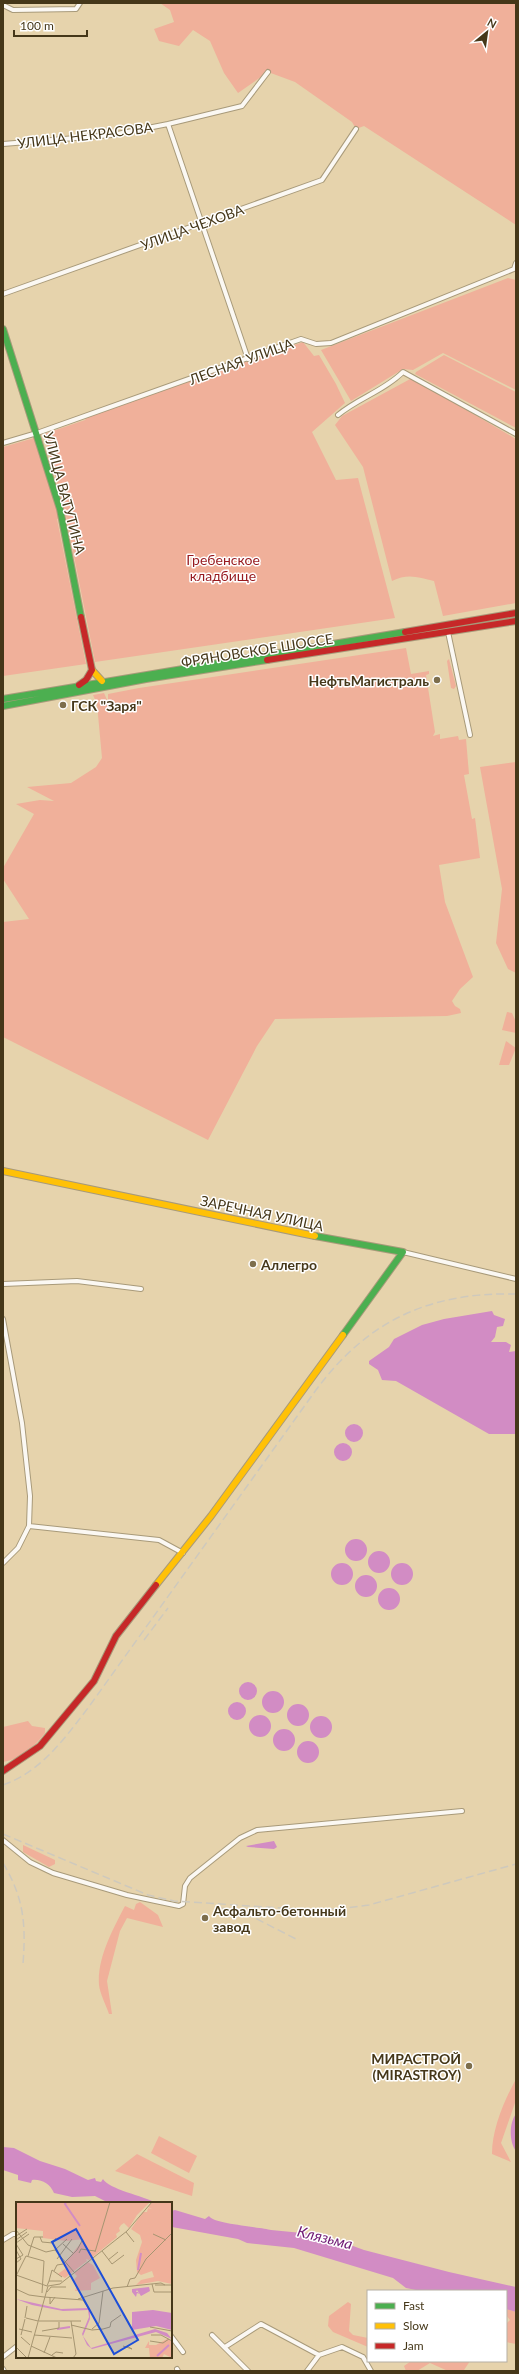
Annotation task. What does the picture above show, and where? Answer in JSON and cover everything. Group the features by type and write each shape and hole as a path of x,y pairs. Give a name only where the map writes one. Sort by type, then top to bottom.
{"street":[{"path":"3,5 13,10 76,9 80,3"},
{"name":"УЛИЦА НЕКРАСОВА","path":"3,144 112,134 168,124 242,106 268,72"},
{"path":"168,124 248,359"},
{"name":"УЛИЦА ЧЕХОВА","path":"3,294 322,180 356,128"},
{"name":"ЛЕСНАЯ УЛИЦА","path":"3,443 37,433 248,359 302,338 316,344 331,343 514,269 516,263"},
{"name":"УЛИЦА ВАТУТИНА","path":"3,329 60,509 92,670"},
{"path":"338,415 351,404 381,389 403,372 516,434"},
{"name":"ФРЯНОВСКОЕ ШОССЕ","path":"3,699 102,681 516,613"},
{"name":"ФРЯНОВСКОЕ ШОССЕ","path":"3,706 146,679 516,621"},
{"path":"448,632 470,735"},
{"path":"79,686 86,680 92,670 102,681"},
{"name":"ЗАРЕЧНАЯ УЛИЦА","path":"3,1172 298,1233 403,1252 516,1279"},
{"path":"3,1771 34,1751 62,1721 94,1681 116,1636 183,1552 403,1252"},
{"path":"3,1284 77,1281 141,1289"},
{"path":"3,1319 22,1423 30,1496 29,1526 18,1548 3,1564"},
{"path":"29,1526 159,1540 183,1552"},
{"path":"3,1840 30,1862 53,1873 127,1894 179,1906 183,1904 185,1886 190,1878 251,1832 295,1826 462,1811"},
{"path":"3,2240 13,2234 16,2234"},
{"path":"225,2347 261,2324 319,2354"},
{"path":"212,2335 246,2370"},
{"path":"172,2337 183,2352"},
{"path":"3,2356 16,2347"},
{"path":"307,2371 319,2354 342,2347 363,2357 371,2371"}],"green space":[{"path":"160,3 516,3 516,225 364,126 356,129 352,122 295,82 268,72 238,93 224,73 210,41 193,30 179,46 159,41 154,29 174,22 170,10"},
{"path":"508,278 516,280 516,390 443,353 413,370 403,369 351,401 321,350"},
{"name":"Гребенское кладбище","path":"303,342 314,356 319,355 345,403 312,432 336,480 358,478 395,618 95,662 66,516 44,434 85,420 87,417"},
{"path":"444,355 516,392 516,428 415,374"},
{"path":"412,378 516,439 516,603 443,616 434,581 408,576 392,581 363,467 335,425 342,416"},
{"path":"34,438 60,518 57,519 86,664 3,676 3,447"},
{"path":"406,648 411,674 429,671 429,674 426,675 435,732 433,736 440,734 440,739 458,736 459,740 466,739 469,774 464,775 472,819 475,818 480,858 439,865 445,902 473,977 460,989 452,1001 455,1006 460,1009 461,1013 447,1016 275,1019 257,1046 208,1140 3,1037 3,922 29,919 3,879 3,868 34,814 16,804 40,800 54,801 27,787 71,783 96,767 102,758 97,704 93,695 104,693 108,702 108,694 139,688"},
{"path":"449,659 456,686 454,689 451,688 447,661"},
{"path":"516,762 516,973 508,969 496,943 502,889 480,767"},
{"path":"507,1012 512,1013 516,1022 516,1033 502,1030"},
{"path":"506,1041 516,1048 509,1065 499,1065"},
{"path":"28,1721 32,1726 45,1728 45,1733 27,1752 16,1758 3,1762 3,1727"},
{"path":"23,1845 55,1860 55,1864 49,1867 23,1852"},
{"path":"140,1902 158,1915 163,1927 127,1918 120,1931 107,1981 112,2014 109,2014 99,1985 99,1975 103,1954 125,1906 134,1910 136,1904"},
{"path":"516,2079 516,2100 501,2143 511,2162 492,2154 496,2125 507,2096"},
{"path":"159,2136 197,2156 189,2173 151,2153"},
{"path":"137,2154 194,2183 192,2196 115,2171"},
{"path":"348,2302 351,2304 349,2331 353,2335 367,2338 367,2347 333,2332 328,2326 329,2316"},
{"path":"507,2309 516,2312 516,2344 507,2342 507,2323 510,2320 507,2316"},
{"path":"410,2362 469,2362 464,2370 448,2371 430,2363 417,2371 406,2371 404,2366"}],"water":[{"path":"492,1311 494,1315 505,1319 503,1326 497,1327 495,1337 491,1342 506,1342 511,1345 509,1352 516,1351 515,1434 489,1434 396,1381 382,1380 378,1370 369,1364 369,1361 389,1347 394,1339 422,1325 444,1319"},
{"path":"354,1424 360,1427 363,1433 360,1439 354,1442 348,1439 345,1433 348,1427"},
{"path":"343,1443 349,1446 352,1452 349,1458 343,1461 337,1458 334,1452 337,1446"},
{"path":"356,1539 364,1542 367,1550 364,1558 356,1561 348,1558 345,1550 348,1542"},
{"path":"379,1551 387,1554 390,1562 387,1570 379,1573 371,1570 368,1562 371,1554"},
{"path":"342,1563 350,1566 353,1574 350,1582 342,1585 334,1582 331,1574 334,1566"},
{"path":"402,1563 410,1566 413,1574 410,1582 402,1585 394,1582 391,1574 394,1566"},
{"path":"366,1575 374,1578 377,1586 374,1594 366,1597 358,1594 355,1586 358,1578"},
{"path":"389,1588 397,1591 400,1599 397,1607 389,1610 381,1607 378,1599 381,1591"},
{"path":"248,1682 254,1685 257,1691 254,1697 248,1700 242,1697 239,1691 242,1685"},
{"path":"273,1691 281,1694 284,1702 281,1710 273,1713 265,1710 262,1702 265,1694"},
{"path":"237,1702 243,1705 246,1711 243,1717 237,1720 231,1717 228,1711 231,1705"},
{"path":"298,1704 306,1707 309,1715 306,1723 298,1726 290,1723 287,1715 290,1707"},
{"path":"260,1715 268,1718 271,1726 268,1734 260,1737 252,1734 249,1726 252,1718"},
{"path":"321,1716 329,1719 332,1727 329,1735 321,1738 313,1735 310,1727 313,1719"},
{"path":"284,1729 292,1732 295,1740 292,1748 284,1751 276,1748 273,1740 276,1732"},
{"path":"308,1741 316,1744 319,1752 316,1760 308,1763 300,1760 297,1752 300,1744"},
{"path":"274,1841 277,1847 274,1849 246,1846"},
{"path":"516,2114 516,2151 512,2143 511,2127"},
{"path":"3,2147 14,2148 40,2161 65,2169 88,2180 95,2178 96,2181 101,2182 103,2179 106,2183 112,2186 154,2202 107,2202 95,2196 72,2197 54,2193 48,2185 42,2181 32,2180 31,2183 18,2180 18,2175 3,2170"},
{"name":"Клязьма","path":"175,2210 205,2219 209,2216 212,2219 238,2225 323,2235 364,2250 449,2272 516,2287 516,2312 507,2309 507,2290 416,2290 406,2288 393,2278 294,2248 247,2243 238,2239 172,2227 172,2211"}],"railway":[{"path":"3,1785 17,1779 41,1763 70,1731 316,1390 336,1366 357,1345 379,1328 403,1315 429,1305 456,1298 516,1294"},
{"path":"144,1640 168,1608"},
{"path":"3,1834 148,1895 174,1901 297,1909 339,1909 369,1905 516,1864"},
{"path":"3,1863 15,1888 22,1912 24,1924 23,1964"},
{"path":"222,1908 253,1917 296,1939"}],"traffic: fast":[{"path":"3,329 60,509 81,617"},
{"path":"3,699 405,632"},
{"path":"3,706 146,679 267,660"},
{"path":"315,1236 403,1252 343,1335"}],"traffic: slow":[{"path":"92,670 102,681"},
{"path":"3,1171 315,1236"},
{"path":"156,1585 211,1516 343,1335"}],"traffic: jam":[{"path":"405,632 516,613"},
{"path":"79,685 86,680 92,670 81,617"},
{"path":"267,660 516,621"},
{"path":"3,1771 40,1746 94,1681 116,1636 156,1585"}],"place":[{"name":"НефтьМагистраль","path":"437,680"},
{"name":"ГСК \"Заря\"","path":"63,705"},
{"name":"Аллегро","path":"253,1264"},
{"name":"Асфальто-бетонный завод","path":"205,1918"},
{"name":"МИРАСТРОЙ (MIRASTROY)","path":"469,2066"}]}
